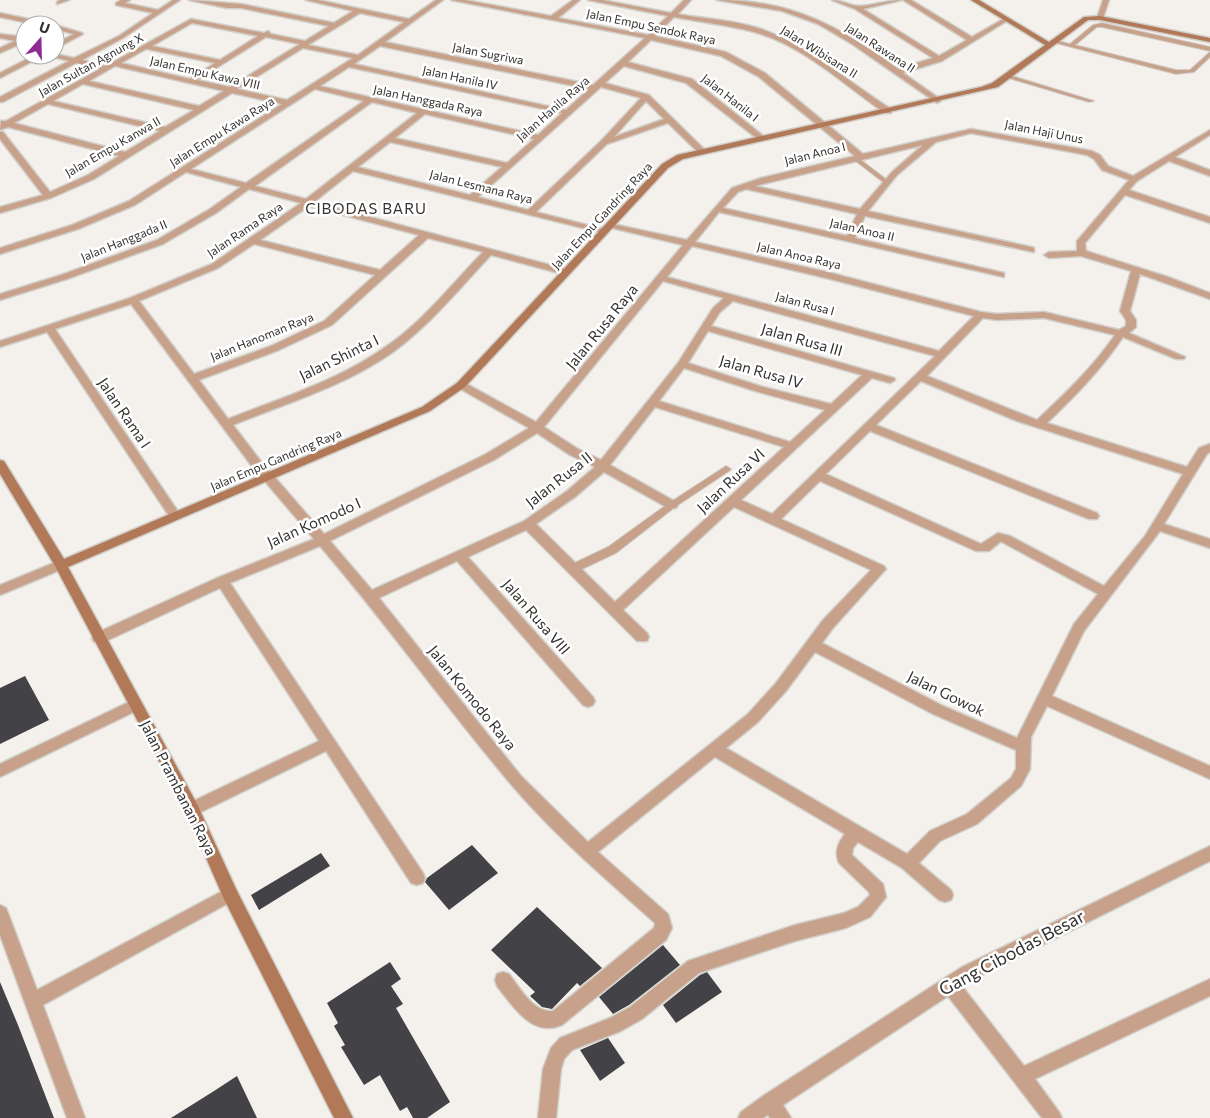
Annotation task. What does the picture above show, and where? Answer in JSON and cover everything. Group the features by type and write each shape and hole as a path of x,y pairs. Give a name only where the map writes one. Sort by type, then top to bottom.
{"street":[{"path":"127,0 118,4 160,12"},
{"path":"0,100 121,37 177,0"},
{"path":"192,0 227,6 241,6 334,25"},
{"path":"308,0 409,21"},
{"name":"Jalan Empu Kawa Raya","path":"0,250 108,215 132,203 348,65 440,0"},
{"name":"Jalan Empu Sendok Raya","path":"454,0 509,7 552,18 708,50 735,59 762,75 823,125 857,157"},
{"path":"552,18 577,0"},
{"name":"Jalan Wibisana II","path":"591,0 621,2 640,8 756,30 781,39 888,111"},
{"path":"640,8 648,0"},
{"path":"677,0 688,1"},
{"name":"Jalan Rawana II","path":"720,0 789,12 808,18 848,39 898,72 937,101"},
{"path":"835,0 857,8 939,59"},
{"path":"857,8 899,0"},
{"path":"906,0 970,39"},
{"path":"974,0 1052,43"},
{"path":"1100,18 1106,0"},
{"name":"Jalan Hanila Raya","path":"472,198 537,137 623,63 672,14 688,1"},
{"name":"Jalan Empu Kanwa II","path":"0,210 48,196 91,177 358,11"},
{"path":"0,15 15,18"},
{"name":"Jalan Empu Gandring Raya","path":"61,565 426,409 462,385 665,166 680,157 937,101 983,89 1007,76 1086,18 1100,18 1210,40"},
{"path":"898,72 939,59 970,39 1007,19"},
{"name":"Jalan Sultan Agnung X","path":"2,125 147,47 191,20 268,34"},
{"path":"65,30 80,34 65,42"},
{"path":"191,81 268,34 358,57"},
{"path":"0,36 15,39"},
{"name":"Jalan Sugriwa","path":"377,43 646,97"},
{"path":"0,51 15,44"},
{"path":"147,47 222,62"},
{"path":"65,59 107,68"},
{"name":"Jalan Hanila I","path":"623,63 689,81 762,138"},
{"name":"Jalan Empu Kawa VIII","path":"115,64 289,103"},
{"path":"0,76 21,65"},
{"name":"Jalan Hanila IV","path":"348,65 568,112"},
{"path":"83,82 200,109"},
{"name":"Jalan Hanggada Raya","path":"314,87 537,137"},
{"path":"530,213 604,143 646,97 668,120 704,152"},
{"name":"Jalan Hanggada II","path":"0,297 64,277 160,242 190,226 370,100"},
{"path":"47,102 166,130"},
{"name":"Jalan Rama Raya","path":"0,344 134,300 215,266 307,203 423,112"},
{"path":"604,143 668,120"},
{"path":"2,125 125,155"},
{"name":"Jalan Anoa I","path":"688,243 729,195 744,186 857,157 971,131"},
{"name":"Jalan Haji Unus","path":"971,131 1089,153 1097,157 1105,168 1134,179"},
{"path":"1082,253 1080,242 1134,179 1210,132"},
{"path":"0,134 48,196"},
{"path":"850,239 862,213 885,181 907,161 939,138"},
{"path":"388,139 506,165"},
{"path":"1169,158 1210,173"},
{"name":"Jalan Lesmana Raya","path":"352,168 530,213 607,228"},
{"path":"183,170 566,272"},
{"path":"744,186 1031,250"},
{"path":"1123,191 1210,220"},
{"name":"Jalan Anoa II","path":"717,209 1001,275"},
{"name":"Jalan Anoa Raya","path":"607,228 688,243 831,276 982,315 997,317 1040,315 1121,333 1180,357"},
{"name":"Jalan Hanoman Raya","path":"194,378 275,348 328,323 425,235"},
{"path":"254,241 383,274"},
{"name":"Jalan Rusa Raya","path":"537,428 688,243"},
{"name":"Jalan Shinta I","path":"227,423 333,380 372,361 403,338 489,251"},
{"path":"1050,255 1082,253 1165,279 1210,296"},
{"path":"1039,425 1102,362 1121,333 1131,327 1132,323 1126,311 1136,271"},
{"name":"Jalan Rusa I","path":"661,278 942,355"},
{"name":"Jalan Rusa II","path":"370,596 528,524 570,494 603,466 654,403 707,328 716,310 731,297"},
{"name":"Jalan Komodo Raya","path":"134,300 268,477 370,596 516,780 587,852 659,914 664,925 660,934 655,939 556,1019 546,1021 534,1016 503,980"},
{"path":"773,520 868,426 921,377 961,332 982,315"},
{"name":"Jalan Rama I","path":"49,327 175,516"},
{"name":"Jalan Rusa III","path":"707,328 890,380"},
{"name":"Jalan Rusa IV","path":"682,364 832,408"},
{"name":"Jalan Rusa VI","path":"615,610 869,375"},
{"path":"921,377 1039,425 1191,472"},
{"path":"462,385 537,428 574,452 672,505"},
{"path":"654,403 726,427 793,446"},
{"path":"868,426 1094,516"},
{"name":"Jalan Komodo I","path":"99,638 222,580 322,540 490,456 537,428"},
{"path":"908,863 935,836 972,819 1016,782 1022,769 1024,737 1044,700 1066,651 1105,592 1157,526 1203,451 1210,448"},
{"name":"Jalan Prambanan Raya","path":"0,464 61,565 192,809 230,894 344,1118"},
{"path":"818,475 980,548 985,548 998,538 1006,539 1105,592"},
{"path":"587,852 716,750 753,718 781,688 828,624 880,569 732,501"},
{"path":"528,524 642,637"},
{"path":"1157,526 1210,544"},
{"name":"Jalan Rusa VIII","path":"460,556 588,701"},
{"path":"0,590 61,565"},
{"path":"222,580 417,878"},
{"name":"Jalan Gowok","path":"813,645 938,710 1023,747"},
{"path":"1044,700 1210,773"},
{"path":"0,771 135,705"},
{"path":"192,809 329,743"},
{"path":"716,750 908,863 945,896"},
{"path":"547,1118 552,1070 557,1054 566,1044 615,1025 636,1013 694,967 795,933 846,920 864,912 878,897 877,889 844,858 843,852 848,842 858,833"},
{"name":"Gang Cibodas Besar","path":"747,1118 950,984 1210,852"},
{"path":"33,1001 230,894"},
{"path":"0,913 76,1118"},
{"path":"950,984 1047,1116"},
{"path":"1020,1077 1210,987"},
{"path":"769,1102 782,1118"}],"lane":[{"path":"1071,46 1095,26 1102,25 1210,49"},
{"path":"1052,43 1176,72 1189,73 1193,72 1210,54"},
{"path":"1007,76 1092,101"},
{"path":"857,157 885,181"},
{"path":"572,568 612,550 672,505 726,469"}],"building":[{"path":"25,676 49,720 0,744 0,688"},
{"path":"472,845 498,873 449,910 425,882 427,878"},
{"path":"321,853 330,866 259,910 251,895"},
{"path":"537,907 602,968 580,986 577,983 552,1009 542,1007 530,996 535,992 491,950"},
{"path":"663,945 680,965 629,1005 613,1014 599,997"},
{"path":"390,962 401,979 391,986 403,1004 396,1008 450,1102 427,1118 413,1118 407,1107 400,1111 380,1075 364,1085 341,1047 345,1045 334,1026 338,1023 327,1003"},
{"path":"707,972 722,992 676,1023 663,1005 700,975"},
{"path":"0,982 18,1025 54,1118 0,1118"},
{"path":"608,1038 625,1063 600,1081 580,1050"},
{"path":"237,1076 257,1118 171,1118 214,1091"}],"district":[{"name":"CIBODAS BARU","path":"366,209"}]}
